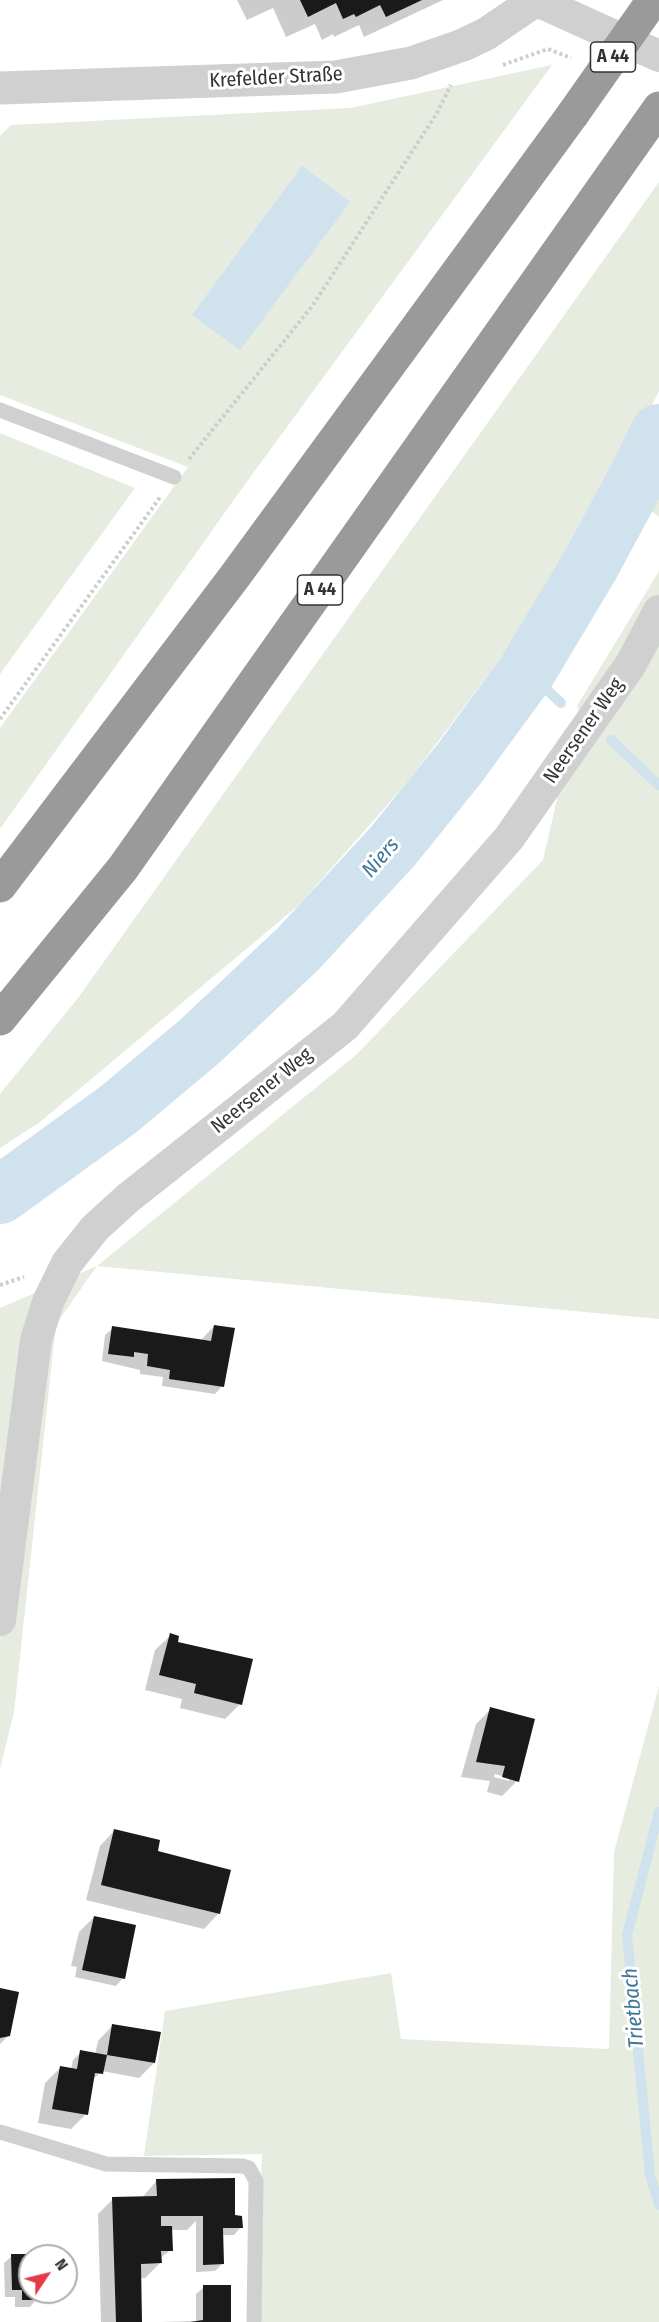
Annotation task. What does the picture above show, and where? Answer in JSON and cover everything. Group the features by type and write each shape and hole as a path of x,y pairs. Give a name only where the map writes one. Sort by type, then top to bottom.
{"highway":[{"name":"A 44","path":"0,886 235,576 573,114 653,0"},
{"name":"A 44","path":"0,1019 123,868 629,154 659,108"}],"street":[{"path":"535,0 659,56"},
{"name":"Krefelder Straße","path":"0,88 336,77 411,63 463,45 486,34 535,0"},
{"name":"Neersener Weg","path":"0,1620 36,1340 48,1302 67,1263 95,1228 128,1198 345,1026 508,838 631,664 659,611"}],"lane":[{"path":"0,410 174,477"},
{"path":"0,2132 106,2164 242,2166 249,2168 256,2181 254,2322"}],"path":[{"path":"498,66 549,49 582,63"},
{"path":"0,718 174,477 313,305 437,113 454,79"}],"shaded area":[{"path":"552,65 243,487 0,829 0,728 188,467 0,395 0,136 11,125 350,108"},
{"path":"659,182 659,391 624,461 512,643 410,779 300,904 40,1122 0,1148 0,1094 78,998"},
{"path":"0,433 135,488 0,674"},
{"path":"659,467 659,517 643,505"},
{"path":"659,571 659,1319 97,1266 356,1055 543,860 563,773 590,740 577,706"},
{"path":"97,1266 56,1324 14,1712 0,1769 0,1308"},
{"path":"659,1686 659,2322 257,2322 262,2154 144,2156 165,2011 391,1973 401,2039 609,2049 614,1852"}],"water":[{"path":"302,166 350,202 240,350 192,315"}],"building":[{"path":"300,0 422,0 386,17 380,5 356,17 354,14 343,19 336,3 308,17"},
{"path":"214,1325 235,1328 224,1387 169,1379 170,1370 147,1366 148,1354 134,1352 134,1357 108,1354 112,1326 211,1341"},
{"path":"170,1633 179,1636 178,1642 253,1659 242,1705 194,1693 196,1684 159,1675"},
{"path":"490,1707 535,1719 519,1782 502,1777 505,1766 476,1762"},
{"path":"114,1829 160,1840 158,1851 231,1870 220,1914 101,1885"},
{"path":"94,1916 136,1925 125,1979 82,1970"},
{"path":"0,1988 19,1992 10,2036 0,2038"},
{"path":"112,2024 161,2032 155,2063 107,2055"},
{"path":"80,2050 107,2055 103,2074 95,2073 88,2115 52,2109 60,2066 77,2069"},
{"path":"235,2178 235,2215 242,2216 243,2228 223,2228 224,2264 203,2265 203,2216 161,2216 161,2226 172,2226 173,2251 161,2251 162,2263 141,2264 142,2322 116,2322 112,2197 157,2196 156,2179"},
{"path":"11,2254 18,2254 18,2290 12,2290"},
{"path":"203,2285 231,2285 231,2322 190,2322 203,2320"}],"waterway":[{"name":"Niers","path":"0,1195 119,1109 200,1041 298,949 393,846 459,764 527,671 591,564 659,433"},
{"name":"Trietbach","path":"527,671 561,703"},
{"name":"Trietbach","path":"611,740 659,785"},
{"name":"Trietbach","path":"659,1812 627,1935 650,2175 659,2205"}]}
